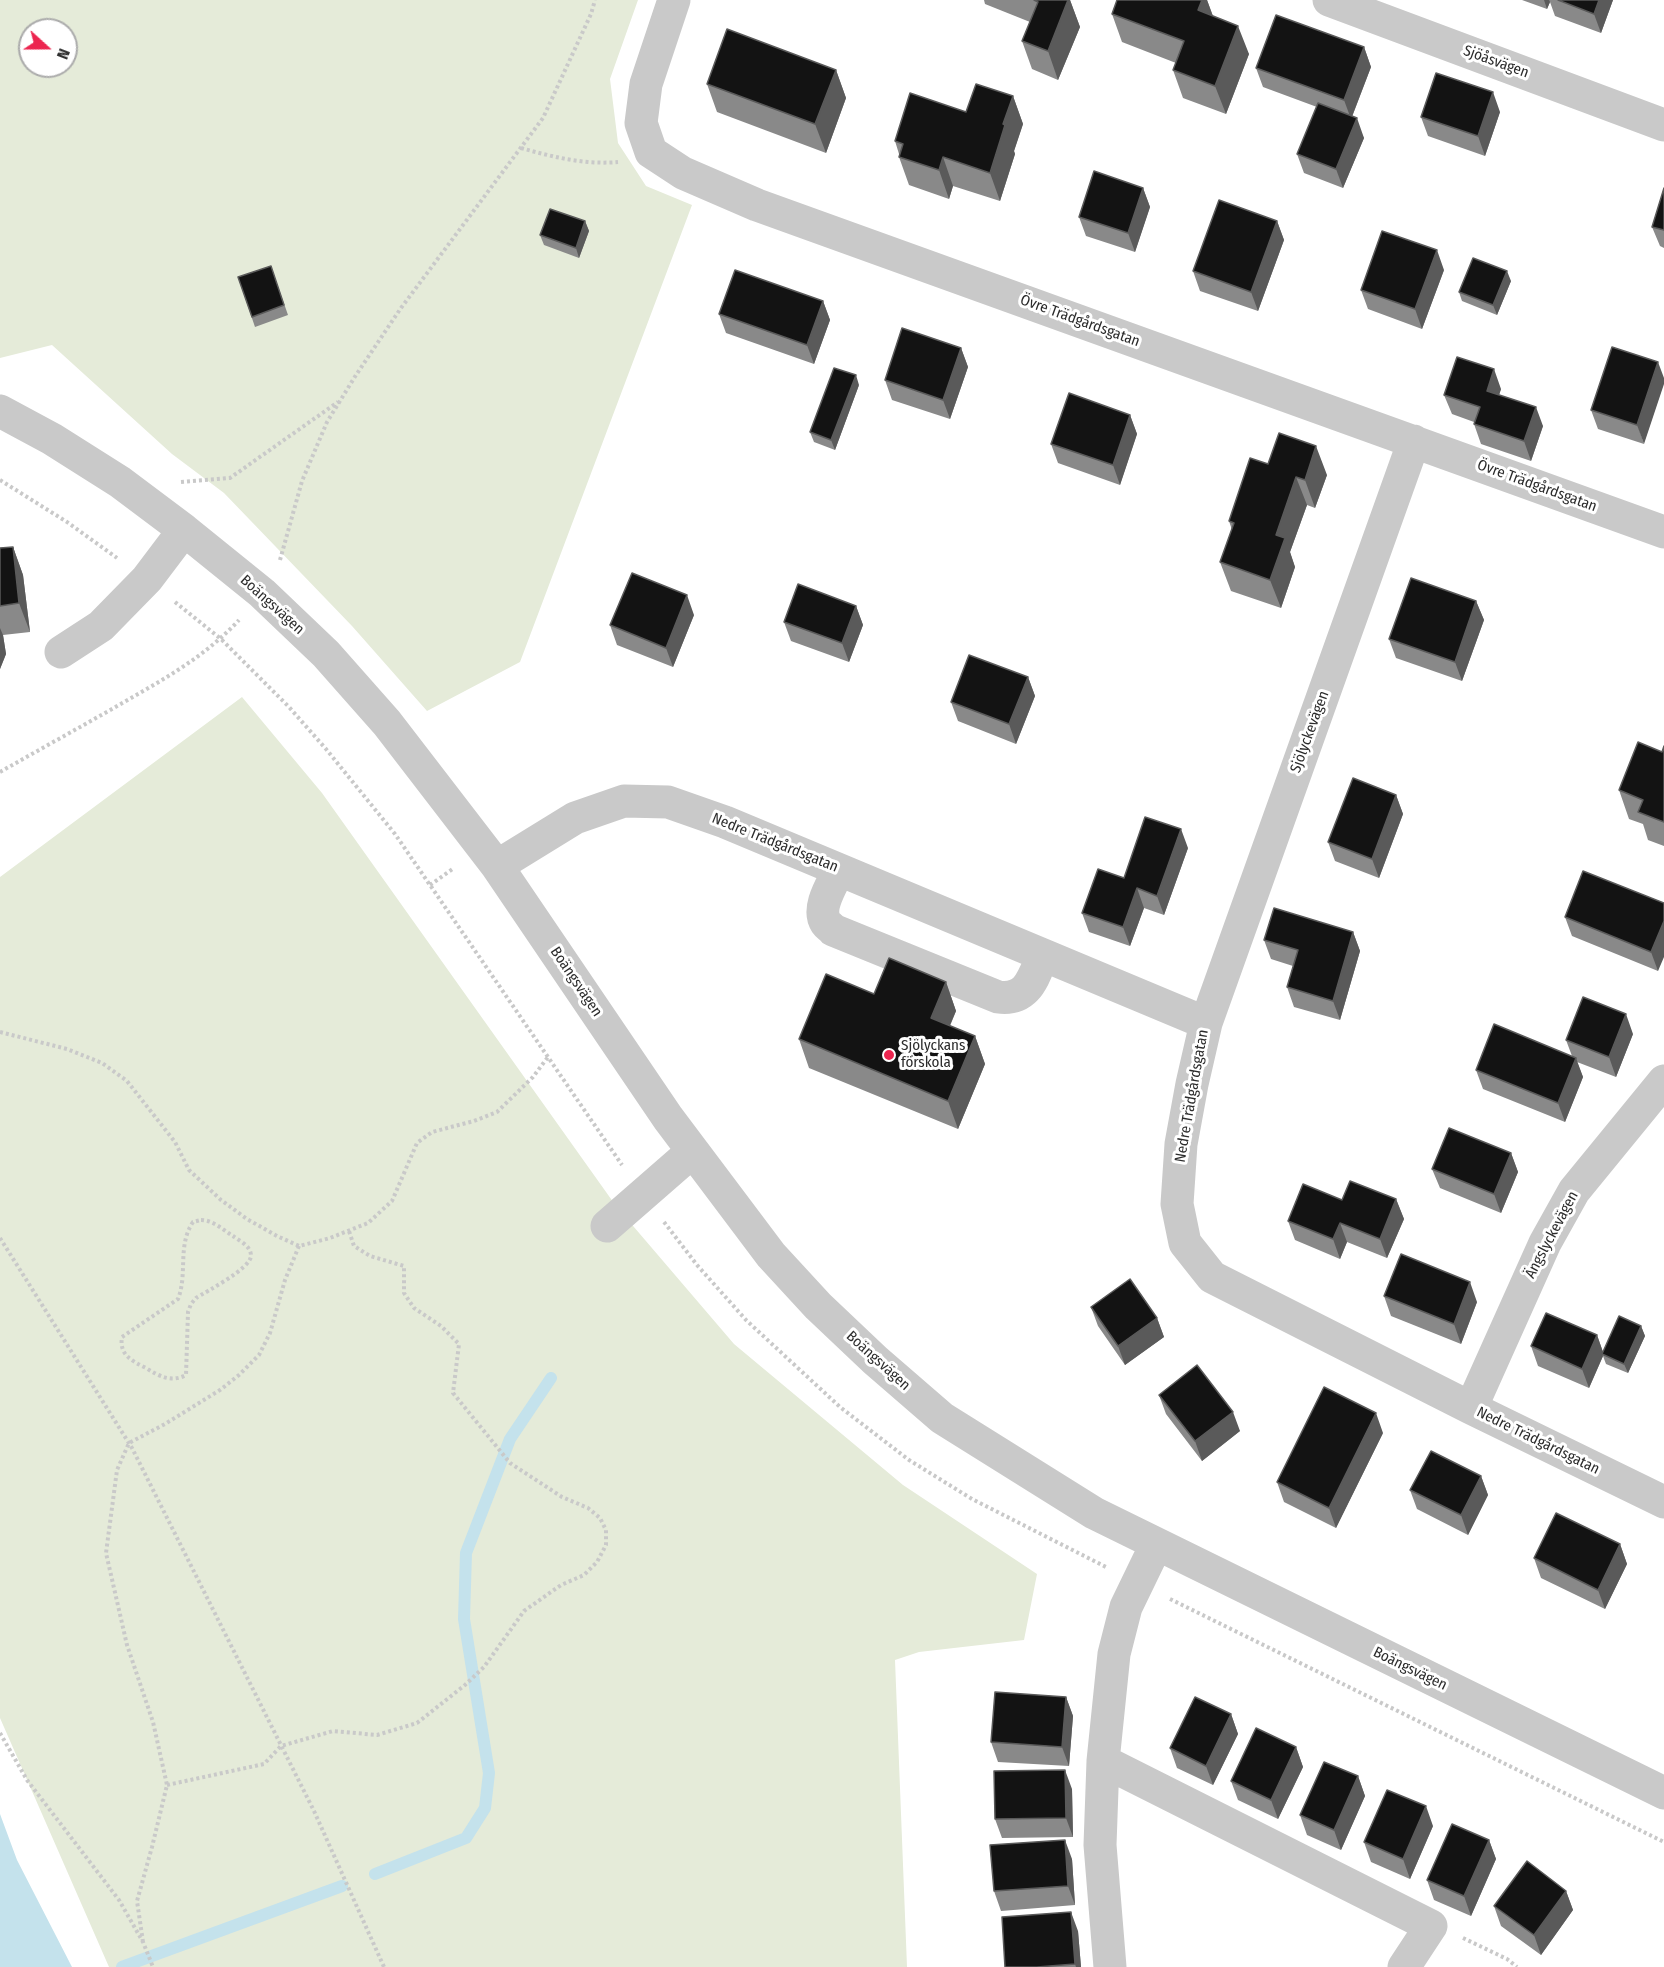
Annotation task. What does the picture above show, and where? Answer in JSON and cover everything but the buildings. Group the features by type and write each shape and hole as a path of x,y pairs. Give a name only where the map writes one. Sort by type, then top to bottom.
{"street":[{"path":"651,152 641,123 646,84 674,0"},
{"name":"Sjöåsvägen","path":"1329,0 1664,124"},
{"name":"Övre Trädgårdsgatan","path":"651,152 683,172 757,205 1664,532"},
{"name":"Boängsvägen","path":"0,411 52,439 120,482 262,593 326,654 387,723 497,866 662,1108 771,1255 818,1306 942,1418 1094,1514 1664,1793"},
{"name":"Sjölyckevägen","path":"1206,1023 1413,441"},
{"path":"62,652 101,626 147,579 184,530"},
{"name":"Nedre Trädgårdsgatan","path":"497,866 575,819 624,801 668,802 725,822 1206,1023 1181,1144 1177,1204 1185,1244 1212,1277 1471,1408 1664,1502"},
{"path":"839,870 825,903 823,914 826,923 833,930 998,997 1010,998 1023,993 1031,983 1043,955"},
{"name":"Ängslyckevägen","path":"1471,1408 1545,1243 1574,1191 1664,1081"},
{"path":"607,1226 693,1151"},
{"path":"1110,1967 1100,1845 1103,1761 1114,1654 1126,1607 1156,1545"},
{"path":"1103,1761 1431,1926 1404,1967"}],"path":[{"path":"0,772 156,684 200,656 221,639 272,581 278,569 302,481 327,422 356,375 428,270 543,118 595,0"},
{"path":"521,148 553,157 599,164 626,162 651,152"},
{"path":"153,507 176,483 230,478 341,399"},
{"path":"0,1032 68,1049 102,1064 127,1081 174,1142 189,1170 221,1200 247,1219 299,1246 330,1238 368,1223 392,1201 417,1143 432,1132 465,1124 496,1112 533,1077 548,1057"},
{"path":"208,1220 249,1249 251,1256 245,1266 191,1304 188,1312 186,1375 172,1379 162,1378 128,1359 121,1344 122,1337 127,1332 171,1303 178,1299 181,1292 185,1239 193,1222 208,1220"},
{"path":"167,1785 264,1764 281,1746 333,1731 377,1735 417,1723 484,1667 525,1611 561,1585 584,1575 597,1562 606,1545 606,1530 600,1518 588,1508 562,1497 510,1463 453,1393 459,1344 441,1326 414,1308 404,1293 404,1266 370,1256 354,1246 349,1231"},
{"path":"0,1238 129,1443 163,1507 314,1812 384,1967"},
{"path":"143,1942 137,1901 167,1785 153,1722 127,1645 106,1553 117,1470 129,1443 220,1390 259,1355 270,1333 285,1280 299,1246"},
{"path":"0,1733 27,1780 119,1900 143,1942 153,1967"},
{"path":"1431,1926 1470,1941 1507,1959 1517,1967"}],"green space":[{"path":"0,0 638,0 610,79 618,143 646,186 692,205 520,662 427,711 352,626 224,493 172,454 52,345 0,358"},
{"path":"242,697 322,793 616,1206 734,1344 903,1485 1037,1574 1024,1640 919,1652 895,1660 907,1967 109,1967 0,1718 0,877"}],"water":[{"path":"0,1814 17,1860 72,1967 0,1967"}],"waterway":[{"path":"375,1874 466,1838 485,1808 489,1773 464,1619 466,1553 510,1439 551,1378"},
{"path":"122,1967 342,1886"}],"place":[{"name":"Sjölyckans förskola","path":"889,1055"}]}
